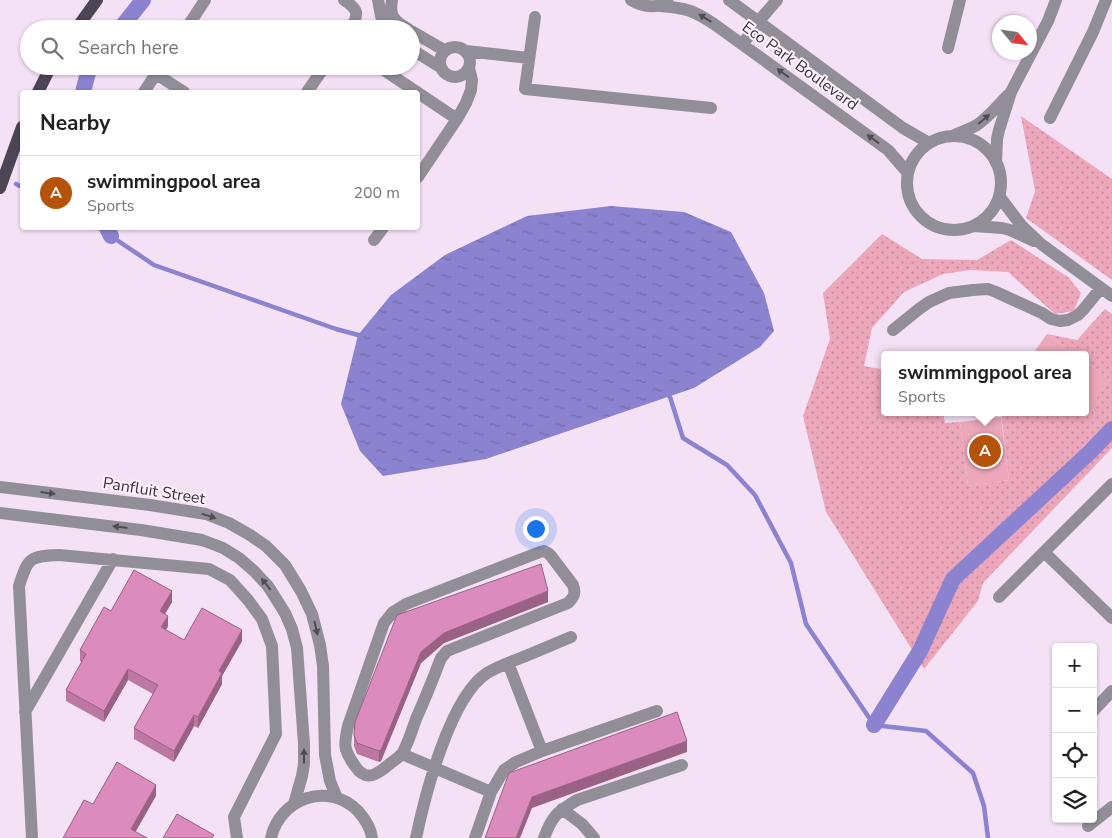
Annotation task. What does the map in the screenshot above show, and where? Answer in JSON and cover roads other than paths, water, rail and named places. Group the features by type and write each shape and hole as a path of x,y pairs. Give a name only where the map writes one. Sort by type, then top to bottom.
{"main road":[{"path":"82,20 96,0"},
{"path":"39,90 46,75"},
{"path":"0,188 20,133"}],"street":[{"path":"192,20 205,0"},
{"path":"344,0 352,5 357,12 356,20"},
{"path":"378,0 382,20"},
{"path":"392,0 392,16 395,20"},
{"name":"Eco Park Boulevard","path":"631,0 647,6 691,10 708,20 888,150 908,173"},
{"path":"660,6 675,0"},
{"name":"Eco Park Boulevard","path":"728,0 903,128 930,143"},
{"path":"743,44 758,22 777,0"},
{"path":"948,48 960,0"},
{"path":"996,163 997,139 1011,92 1048,21 1056,0"},
{"path":"1050,118 1093,32 1106,0"},
{"path":"535,17 525,88 711,108"},
{"path":"420,36 444,50"},
{"path":"420,174 457,119 471,90 470,62 466,51 462,47 455,46 444,50 441,55 440,67 448,76 460,76 469,68"},
{"path":"466,51 529,58"},
{"path":"420,55 440,67"},
{"path":"145,90 155,75"},
{"path":"164,75 182,90"},
{"path":"308,90 319,75"},
{"path":"391,75 414,90"},
{"path":"1011,92 990,114 972,128 930,143 920,151 912,161 908,173 907,188 910,203 930,225 944,230 959,230 974,226 1002,228 1041,244"},
{"path":"420,94 457,119"},
{"path":"951,136 965,137 978,143 996,163 1001,179 999,196 994,208 974,226"},
{"path":"999,196 1021,224 1041,244 1112,296"},
{"path":"374,240 382,230"},
{"path":"893,330 929,302 949,293 988,289 1051,319 1060,321 1073,318 1084,310 1101,288"},
{"path":"999,597 1112,484"},
{"name":"Panfluit Street","path":"0,487 150,505 206,514 229,523 266,546 284,565 301,591 312,614 323,666 325,755 330,781 337,798"},
{"path":"0,513 142,530 202,540 223,548 239,558 254,571 268,586 285,613 297,648 304,764 294,804"},
{"path":"540,552 548,553 573,585 574,595 572,599 568,603 447,651 441,658 402,754 384,770 375,775 368,776 362,774 356,768 344,746 348,726 384,623 393,612 406,604 540,552"},
{"path":"1044,552 1112,618"},
{"path":"32,838 18,586 29,561 39,556 59,555 209,569 230,580 262,619 272,646 276,734 234,817 237,838"},
{"path":"25,712 113,560"},
{"path":"416,838 435,767 452,724 474,684 488,673 508,663 571,637"},
{"path":"508,663 542,751"},
{"path":"1097,707 1112,691"},
{"path":"475,838 491,792 504,770 516,762 542,751 657,711"},
{"path":"402,754 491,792"},
{"path":"544,838 554,817 562,809 577,800 682,765"},
{"path":"271,838 273,828 281,814 294,804 308,798 322,796 337,798 352,806 364,818 372,838"},
{"path":"1088,826 1112,807"},
{"path":"562,809 582,824 594,838"}],"water":[{"path":"611,206 684,212 731,232 764,293 774,331 760,347 694,388 486,459 383,476 360,451 341,404 358,335 391,295 445,255 527,216"}],"waterway":[{"path":"127,20 143,0"},
{"path":"84,90 87,75"},
{"path":"16,184 20,186"},
{"path":"102,230 154,265 336,329 362,336"},
{"path":"108,230 111,236"},
{"path":"667,394 670,397 683,438 727,465 755,495 791,563 806,624 874,725 926,731 973,773 984,806 988,838"},
{"path":"874,725 920,651 953,579 1090,452 1112,429"}],"place":[{"name":"swimmingpool area","path":"985,451"}]}
